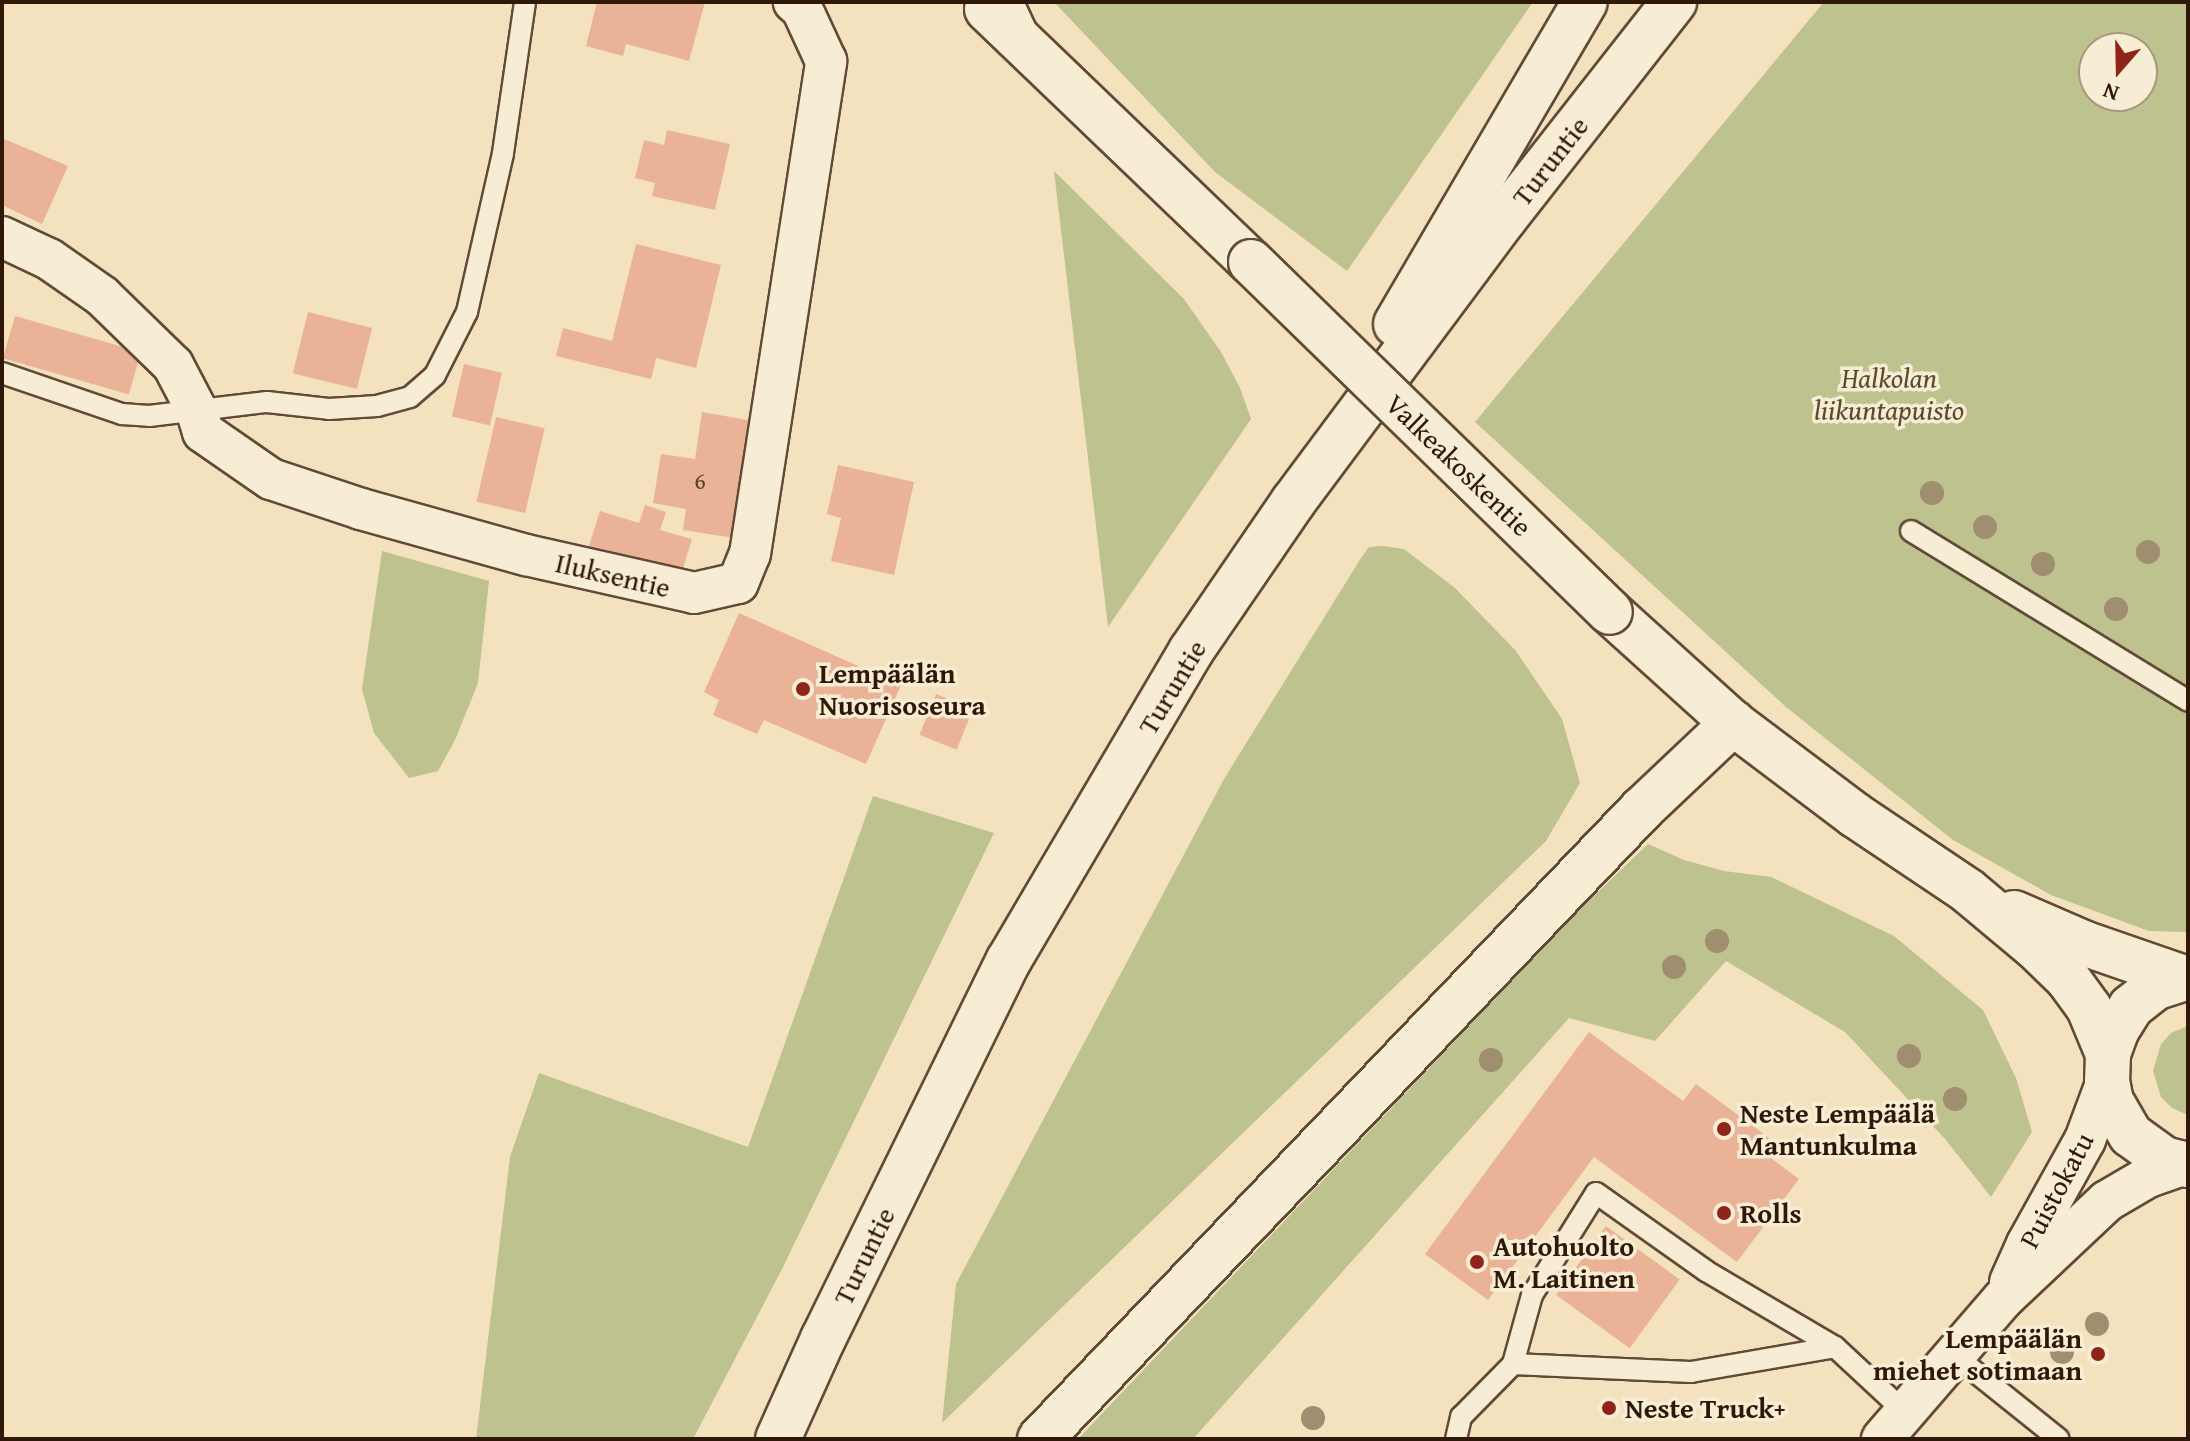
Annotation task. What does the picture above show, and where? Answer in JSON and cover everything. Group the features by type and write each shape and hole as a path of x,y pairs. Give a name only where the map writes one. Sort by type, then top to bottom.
{"main road":[{"name":"Valkeakoskentie","path":"980,2 1008,19 1251,262 1610,612 1733,723 1855,815 1968,891 2068,979 2089,1008 2108,1068 2111,1101 2131,1135 2164,1159 2185,1165"},
{"path":"1293,502 1585,2"},
{"name":"Turuntie","path":"778,1439 823,1339 1009,960 1191,651 1293,502 1504,219 1674,2"},
{"path":"1040,1439 1641,810 1733,723"},
{"name":"Valkeakoskentie","path":"1968,891 2086,944 2186,978"},
{"path":"2108,1068 2117,1029 2131,1007 2155,988 2186,978"}],"street":[{"name":"Iluksentie","path":"2,237 49,259 102,296 173,365 196,409 203,432 271,479 361,509 526,555 694,593 738,583 750,554 826,61 802,9 794,2"},
{"name":"Puistokatu","path":"2003,1299 2027,1244 2085,1140 2108,1068"},
{"name":"Puistokatu","path":"1894,1431 2003,1299 2121,1190 2185,1165"}],"lane":[{"path":"2,373 122,414 149,416 267,402 329,409 377,406 410,397 435,375 467,312 503,153 525,2"},
{"path":"1911,531 2188,701"},
{"path":"1456,1439 1461,1417 1513,1364 1532,1295 1596,1193 1706,1271 1835,1347 1894,1431"},
{"path":"1513,1364 1691,1372 1835,1347"},
{"path":"1954,1355 2059,1439"}],"green space":[{"path":"1054,2 1533,2 1347,271 1215,172"},
{"name":"Halkolan liikuntapuisto","path":"1824,2 2188,2 2188,932 2149,931 2051,895 1953,840 1786,707 1475,422"},
{"path":"1054,171 1184,299 1221,352 1240,388 1251,419 1108,627"},
{"path":"1369,547 1404,549 1455,588 1516,651 1562,719 1580,783 1546,841 942,1423 956,1284 1224,779 1361,558"},
{"path":"382,551 489,581 478,683 455,740 438,771 409,778 374,733 362,689"},
{"path":"873,796 994,833 782,1269 693,1439 476,1439 510,1157 539,1073 748,1147"},
{"path":"1648,844 1684,860 1724,871 1771,877 1894,936 1983,1010 2016,1078 2032,1132 1991,1197 1945,1139 1845,1032 1726,961 1655,1041 1569,1018 1193,1439 1078,1439 1577,912"},
{"path":"2188,1026 2188,1115 2172,1108 2161,1097 2153,1071 2161,1044 2171,1033"}],"building":[{"path":"597,2 705,2 689,61 626,44 623,56 586,46"},
{"path":"667,130 730,144 715,210 652,196 655,183 635,178 644,140 664,145"},
{"path":"2,138 68,166 42,224 2,205"},
{"path":"636,244 721,265 696,368 656,358 651,379 556,356 563,328 612,341"},
{"path":"308,312 372,328 357,389 293,373"},
{"path":"15,316 141,352 129,394 3,358"},
{"path":"464,364 502,373 490,425 452,417"},
{"path":"702,412 753,421 734,538 683,530 686,509 653,503 661,454 695,459"},
{"path":"496,417 545,428 525,513 476,502"},
{"path":"838,465 914,482 894,575 831,561 841,518 827,514"},
{"path":"645,505 666,512 660,530 692,539 680,578 588,549 600,511 639,523"},
{"name":"Lempäälän Nuorisoseura","path":"739,613 901,685 866,764 764,720 757,734 713,715 719,700 704,692"},
{"path":"936,694 973,709 957,750 920,735"},
{"path":"1589,1032 1683,1101 1696,1084 1769,1138 1760,1150 1799,1179 1737,1262 1594,1157 1488,1300 1425,1254"},
{"path":"1606,1226 1680,1279 1630,1348 1556,1295"}],"place":[{"name":"Lempäälän Nuorisoseura","path":"803,689"},
{"name":"Neste Lempäälä Mantunkulma","path":"1724,1129"},
{"name":"Rolls","path":"1724,1213"},
{"name":"Autohuolto M. Laitinen","path":"1477,1262"},
{"name":"Lempäälän miehet sotimaan","path":"2098,1354"},
{"name":"Neste Truck+","path":"1609,1408"}]}
